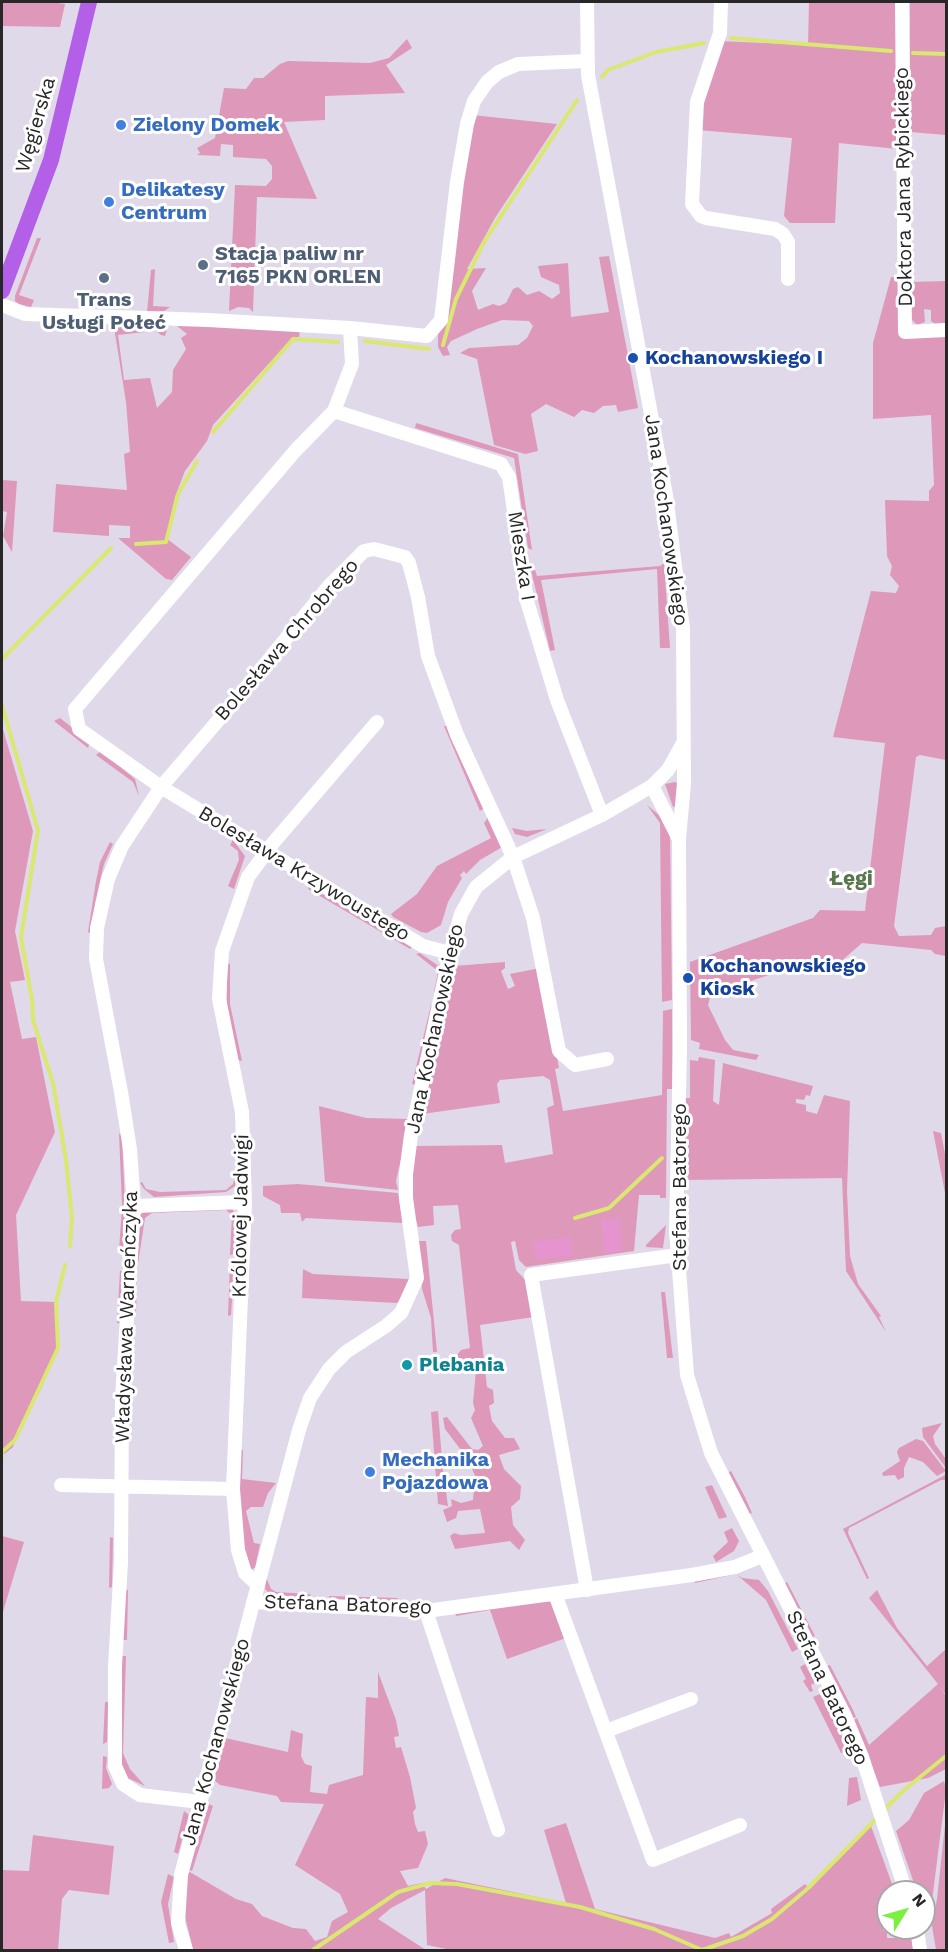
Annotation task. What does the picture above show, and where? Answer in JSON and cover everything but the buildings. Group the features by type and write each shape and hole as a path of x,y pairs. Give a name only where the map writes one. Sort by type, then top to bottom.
{"main road":[{"name":"Węgierska","path":"2,291 51,160 89,2"}],"street":[{"name":"Jana Kochanowskiego","path":"186,1950 178,1923 181,1877 296,1440 310,1398 329,1370 346,1352 386,1326 401,1313 417,1278 406,1198 406,1174 411,1135 450,953 461,914 476,887 513,857 602,814 652,786 668,770 682,743 683,637 671,530 586,61 587,2"},
{"path":"721,2 720,33 697,102 692,204 701,216 706,218 775,229 783,234 788,242 788,279"},
{"name":"Doktora Jana Rybickiego","path":"902,2 905,332 946,330"},
{"path":"2,305 25,314 350,328 427,336 436,329 441,320 462,153 474,101 487,82 499,72 518,64 586,61"},
{"path":"161,787 80,729 75,709 295,452 334,411 352,364 350,328"},
{"name":"Mieszka I","path":"334,411 501,464 509,477 527,601 557,700 602,814"},
{"name":"Bolesława Chrobrego","path":"161,787 329,586 364,551 374,549 405,557 409,563 418,597 428,657 457,735 513,857"},
{"name":"Królowej Jadwigi","path":"258,1585 245,1574 238,1550 232,1489 245,1202 242,1113 219,999 222,951 248,877 266,852 377,722"},
{"name":"Stefana Batorego","path":"682,743 684,783 680,839 678,1255 687,1375 711,1453 845,1716 862,1757 902,1880"},
{"path":"662,776 684,783"},
{"name":"Stefana Batorego","path":"652,786 680,839"},
{"name":"Bolesława Krzywoustego","path":"161,787 423,946 450,953"},
{"name":"Władysława Warneńczyka","path":"161,787 122,846 108,879 97,928 96,959 125,1115 134,1206 122,1398 121,1562 115,1666 115,1766 123,1785 140,1795 200,1802"},
{"path":"513,857 533,918 559,1050 575,1065 607,1059"},
{"path":"134,1206 245,1202"},
{"path":"587,1590 531,1275 678,1255"},
{"path":"61,1485 232,1489"},
{"name":"Stefana Batorego","path":"253,1602 426,1611 587,1590 735,1567 762,1556"},
{"path":"555,1594 653,1860 740,1825"},
{"path":"426,1611 498,1830"},
{"path":"606,1731 691,1700"}],"shaded area":[{"path":"2,2 65,4 60,27 2,26"},
{"path":"809,2 896,2 897,149 839,143 835,223 790,223 784,216 792,138 698,130 700,104 720,41 808,45"},
{"path":"910,2 946,2 946,135 910,132"},
{"path":"407,39 412,48 386,65 405,93 325,96 325,120 284,122 317,199 257,197 253,312 249,308 238,307 229,311 235,185 266,186 272,179 272,166 266,159 233,157 233,145 221,144 220,156 197,155 200,153 197,148 215,138 224,88 246,89 254,78 263,78 280,64 288,61 370,63 389,58"},
{"path":"472,115 557,124 495,218 467,269 486,268 472,291 478,310 493,304 499,306 506,303 513,289 518,287 527,295 539,291 552,299 560,293 559,285 541,277 538,266 568,263 571,317 609,312 599,257 609,256 638,408 618,412 616,405 603,406 594,413 582,410 574,417 546,404 531,414 538,451 525,454 494,445 477,359 460,353 469,348 518,345 527,338 533,326 529,321 502,320 477,329 451,341 447,347 450,355 443,356 438,347 438,332"},
{"path":"37,238 41,238 19,295 34,300 31,307 19,304 15,301 15,296"},
{"path":"155,269 153,306 170,307 163,312 147,312 151,270"},
{"path":"891,277 898,277 899,334 946,332 946,760 920,755 916,757 894,926 899,936 931,935 935,928 946,926 946,956 935,954 931,950 862,943 838,964 775,973 711,994 708,1005 725,1040 733,1050 759,1055 756,1060 699,1049 700,1043 691,1040 690,962 813,918 820,910 865,911 885,743 833,737 871,591 896,593 899,586 890,575 892,566 887,556 885,500 929,501 929,491 934,485 931,415 873,419 873,343"},
{"path":"946,281 946,323 935,324 931,321 931,310 924,309 925,322 917,325 911,319 911,282"},
{"path":"113,321 136,323 144,332 118,335 124,380 150,378 157,408 172,392 173,370 186,349 181,338 187,334 177,326 168,326 165,336 161,335 155,330 157,326 163,323 300,330 299,337 293,337 213,425 207,441 185,471 175,497 166,538 191,557 172,580 166,579 118,538 130,538 130,526 109,525 109,536 53,532 56,484 127,490 124,454 130,452 126,402"},
{"path":"416,423 518,454 532,550 528,548 514,458 415,428"},
{"path":"2,480 17,481 12,552 3,536 7,512 2,511"},
{"path":"664,563 670,648 660,648 657,569 541,580 555,650 550,651 531,570 535,570 537,576 660,566"},
{"path":"60,718 90,742 88,748 54,721"},
{"path":"2,726 33,831 15,931 25,980 10,982 22,1039 36,1037 55,1132 16,1215 21,1301 56,1302 58,1348 41,1389 17,1431 13,1447 3,1455 2,1468"},
{"path":"444,726 449,726 486,807 480,811"},
{"path":"101,751 135,779 139,796 133,782 96,755"},
{"path":"675,782 678,784 676,806 673,807 665,784"},
{"path":"647,805 660,816 670,833 672,1000 662,1002 660,823"},
{"path":"490,815 504,846 480,860 466,874 464,871 460,875 462,878 448,902 441,925 427,933 421,932 393,917 391,914 417,894 437,866 491,838 484,823"},
{"path":"512,828 527,831 547,829 527,837 515,834"},
{"path":"233,840 245,856 234,889 228,886 239,860 238,851 230,845"},
{"path":"110,842 113,844 104,864 91,934 88,932 96,881 100,862"},
{"path":"309,886 412,947 410,949 308,889"},
{"path":"420,953 440,967 437,993 434,992 438,971 416,954"},
{"path":"505,962 505,968 501,971 508,989 515,986 510,974 540,968 559,1068 555,1069 563,1111 662,1095 663,1011 672,1009 672,1089 667,1089 666,1198 660,1198 660,1195 639,1195 634,1251 526,1267 519,1260 515,1241 511,1242 516,1270 528,1283 534,1317 480,1325 487,1387 493,1390 494,1403 489,1406 492,1421 505,1438 514,1438 520,1449 499,1455 504,1469 521,1486 520,1499 511,1507 513,1525 525,1540 519,1550 510,1541 455,1549 450,1536 454,1533 461,1535 485,1533 480,1509 458,1511 456,1518 447,1522 443,1510 452,1506 451,1499 461,1503 473,1500 474,1488 478,1482 467,1458 445,1429 443,1418 447,1417 472,1449 478,1450 483,1446 471,1418 475,1410 473,1403 476,1370 457,1355 461,1350 470,1348 459,1245 452,1241 451,1235 455,1230 461,1229 458,1205 433,1206 434,1225 418,1227 412,1208 410,1181 416,1146 502,1145 505,1163 553,1154 547,1108 554,1105 550,1080 543,1076 500,1080 497,1084 500,1103 422,1114 454,966"},
{"path":"230,963 230,1004 242,1061 238,1060 227,1009 227,965"},
{"path":"431,1005 435,1007 417,1085 412,1084"},
{"path":"699,1057 715,1060 713,1101 719,1105 723,1063 813,1086 810,1096 806,1095 804,1100 796,1099 796,1103 806,1105 806,1111 817,1114 824,1095 850,1101 847,1191 850,1256 858,1284 881,1316 879,1317 886,1332 846,1271 842,1178 685,1180 685,1098 690,1098 690,1060 698,1061"},
{"path":"319,1106 366,1118 410,1119 396,1181 398,1190 325,1182"},
{"path":"933,1131 941,1133 946,1159 946,1198"},
{"path":"119,1133 122,1137 125,1205 122,1205"},
{"path":"236,1172 235,1186 226,1192 154,1197 144,1189 140,1183 142,1182 146,1189 160,1192 226,1190 233,1184"},
{"path":"298,1184 398,1193 403,1223 306,1218 302,1222 300,1213 281,1213 280,1205 263,1196 263,1186"},
{"path":"122,1207 125,1207 123,1248 119,1250"},
{"path":"232,1208 236,1216 234,1254 230,1255 232,1215 226,1210 152,1213 145,1218 137,1270 136,1316 133,1316 137,1224 141,1214 148,1210"},
{"path":"618,1218 622,1251 605,1253 601,1220"},
{"path":"666,1225 663,1248 646,1247 646,1245"},
{"path":"570,1237 573,1255 536,1260 533,1242"},
{"path":"419,1241 426,1241 437,1352 433,1352 431,1318 422,1289"},
{"path":"230,1264 234,1266 231,1315 228,1316"},
{"path":"303,1269 313,1274 409,1279 406,1292 397,1303 302,1298"},
{"path":"120,1271 123,1271 120,1323 117,1323"},
{"path":"661,1292 665,1292 673,1358 667,1358"},
{"path":"438,1411 448,1506 438,1504 431,1412"},
{"path":"942,1423 933,1436 935,1444 946,1459 946,1468 923,1437 922,1428"},
{"path":"916,1439 923,1441 946,1471 937,1476 923,1462 909,1457 904,1468 904,1477 898,1480 895,1475 883,1476 882,1473 900,1461 897,1452 899,1448"},
{"path":"240,1450 243,1450 242,1479 276,1483 268,1493 263,1507 251,1507 246,1511 254,1543 260,1544 255,1568 251,1569 242,1541 238,1500"},
{"path":"731,1471 752,1513 749,1514 727,1473"},
{"path":"945,1475 946,1480 941,1480 849,1528 848,1533 869,1578 867,1579 843,1529"},
{"path":"712,1485 727,1517 719,1519 705,1487"},
{"path":"732,1528 739,1541 734,1551 716,1562 713,1556 728,1542 724,1532"},
{"path":"2,1536 24,1542 2,1615"},
{"path":"110,1537 113,1538 112,1587 109,1588"},
{"path":"736,1574 742,1578 759,1580 768,1591 798,1649 792,1652 766,1600"},
{"path":"736,1574 695,1583 694,1580"},
{"path":"266,1577 271,1589 276,1592 310,1594 311,1598 271,1595 265,1589"},
{"path":"787,1582 815,1636 812,1637 784,1584"},
{"path":"124,1589 128,1590 127,1640 123,1640"},
{"path":"877,1590 897,1628 927,1666 946,1649 946,1695 940,1687 946,1696 946,1769 928,1778 880,1787 854,1720 857,1718 869,1745 938,1684 869,1598"},
{"path":"329,1596 398,1598 398,1602 329,1599"},
{"path":"551,1601 566,1638 507,1659 490,1610 456,1616 455,1612"},
{"path":"122,1656 126,1656 123,1753 130,1769 145,1786 128,1778 118,1756"},
{"path":"805,1664 815,1683 811,1685 813,1691 810,1692 803,1681 806,1679 800,1667"},
{"path":"830,1665 856,1717 853,1718 827,1666"},
{"path":"378,1672 396,1720 399,1736 394,1737 396,1748 401,1747 410,1777 416,1808 413,1812 415,1824 418,1832 425,1831 428,1844 418,1868 400,1871 408,1886 422,1883 426,1889 445,1878 566,1903 544,1830 566,1823 595,1909 715,1938 729,1933 731,1937 772,1913 771,1909 805,1884 810,1889 871,1826 891,1880 876,1880 876,1940 915,1940 917,1950 451,1950 427,1945 425,1890 391,1908 378,1919 426,1950 193,1950 183,1908 188,1871 236,1899 252,1904 262,1916 293,1928 306,1929 315,1941 327,1937 332,1921 348,1912 340,1894 295,1865 324,1804 281,1802 277,1796 220,1785 214,1780 225,1738 288,1752 291,1730 303,1734 301,1756 305,1764 312,1766 310,1792 327,1794 329,1785 363,1775 366,1697 378,1698"},
{"path":"820,1694 848,1751 841,1753 813,1697"},
{"path":"105,1702 108,1702 107,1742 103,1744"},
{"path":"103,1756 107,1757 106,1768 112,1784 109,1788 102,1789"},
{"path":"857,1777 861,1800 847,1806 849,1778"},
{"path":"944,1781 946,1790 935,1880 913,1880 896,1831 909,1820 924,1793"},
{"path":"209,1804 213,1806 192,1871 189,1870"},
{"path":"184,1811 189,1815 178,1854 174,1852"},
{"path":"946,1816 946,1950 936,1950 934,1940"},
{"path":"33,1835 114,1846 109,1895 69,1890 62,1899 58,1950 2,1950 2,1870 29,1871"},
{"path":"168,1874 174,1877 168,1904 174,1942 169,1943 161,1902"}],"waterway":[{"path":"731,38 891,51"},
{"path":"694,45 704,43"},
{"path":"602,77 608,70 656,52 694,45"},
{"path":"913,53 946,54"},
{"path":"443,345 456,299 484,242 577,100"},
{"path":"213,432 293,339 338,342"},
{"path":"365,341 429,349"},
{"path":"136,544 166,542 178,494 197,461"},
{"path":"2,659 111,548"},
{"path":"2,705 38,830 21,938 32,999 33,1020 53,1083 66,1160 72,1218 70,1246"},
{"path":"575,1218 609,1208 662,1158"},
{"path":"2,1457 2,1452 15,1440 58,1348 56,1302 65,1265"},
{"path":"882,1812 904,1790 946,1756"},
{"path":"313,1950 398,1892 430,1883 457,1884 580,1907 654,1929 702,1950 743,1936 772,1919 806,1890 877,1818"}],"place":[{"name":"Zielony Domek","path":"121,125"},
{"name":"Delikatesy Centrum","path":"109,202"},
{"name":"Stacja paliw nr 7165 PKN ORLEN","path":"203,265"},
{"name":"Trans Usługi Połeć","path":"104,278"},
{"name":"Kochanowskiego I","path":"633,358"},
{"name":"Kochanowskiego Kiosk","path":"688,978"},
{"name":"Plebania","path":"407,1365"},
{"name":"Mechanika Pojazdowa","path":"370,1472"}],"district":[{"name":"Łęgi","path":"851,879"}]}
